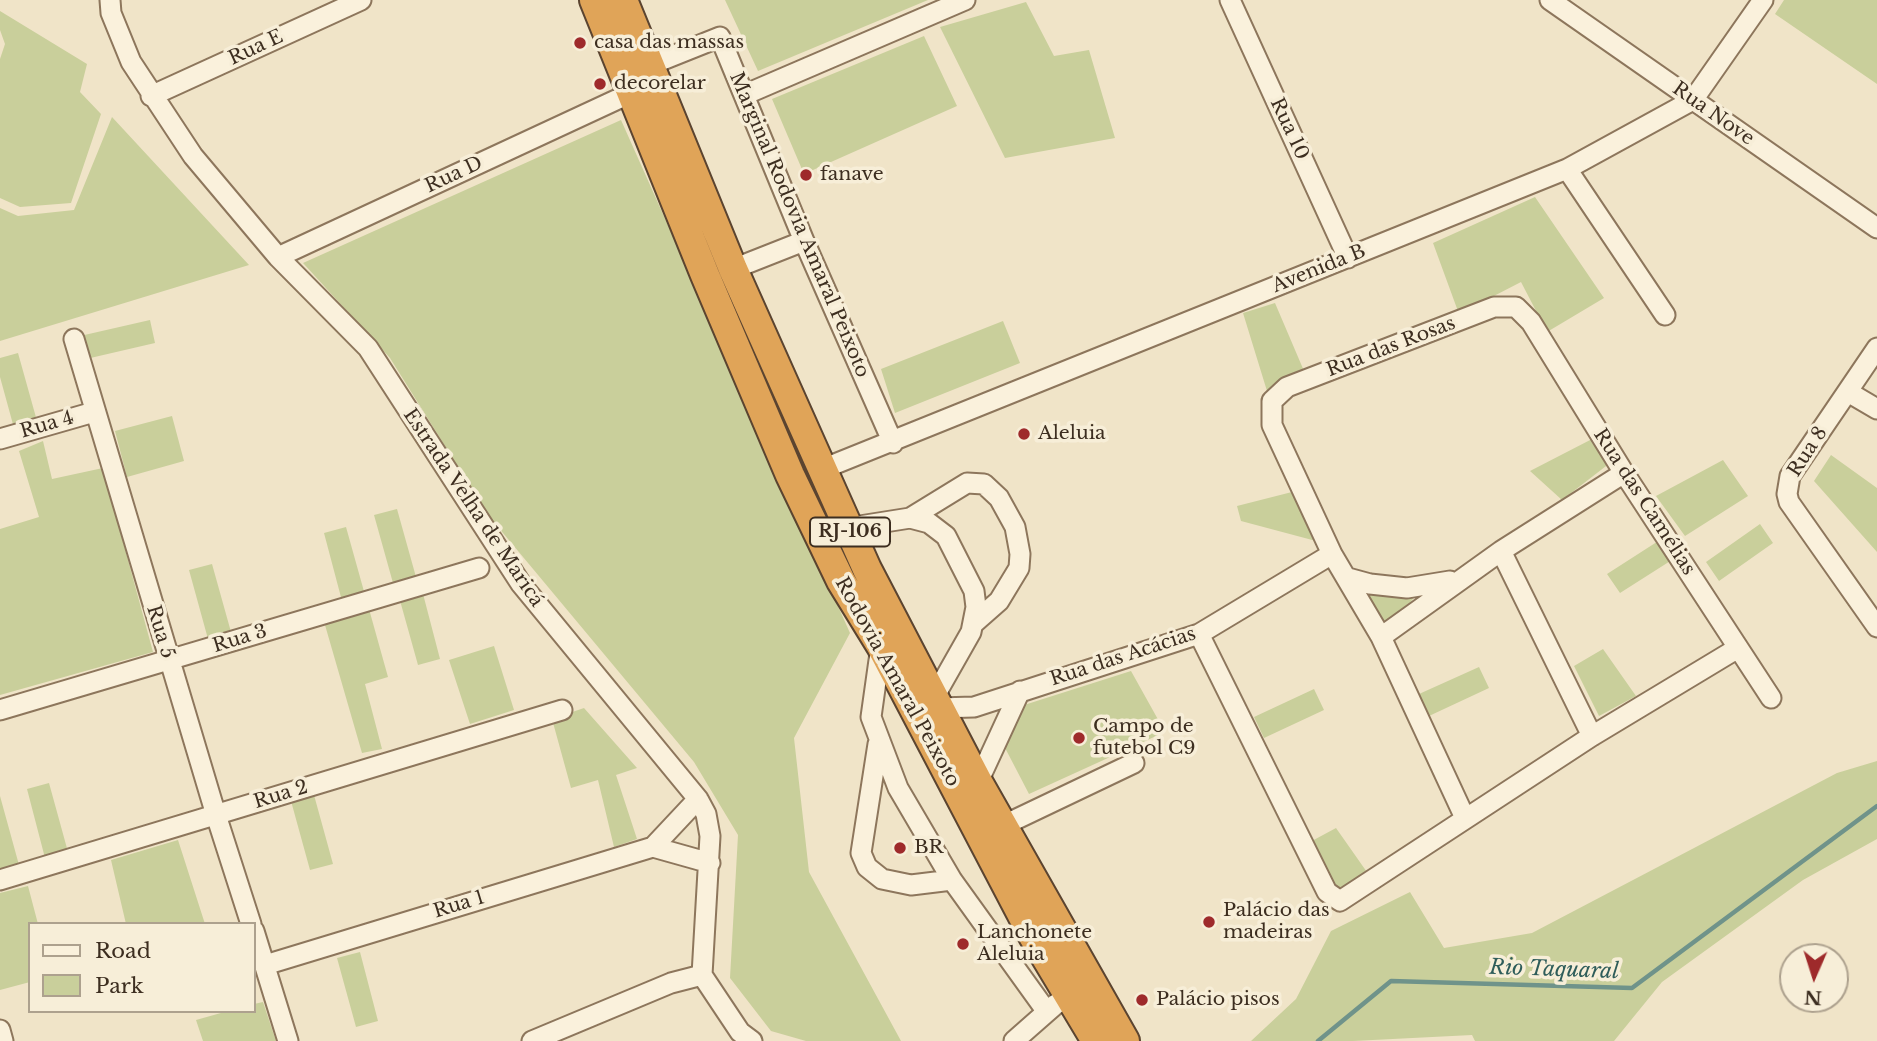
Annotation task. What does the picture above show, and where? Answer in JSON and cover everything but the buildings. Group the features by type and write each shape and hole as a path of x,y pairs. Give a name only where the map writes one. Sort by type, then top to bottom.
{"highway":[{"name":"Rodovia Amaral Peixoto","path":"593,0 790,475 841,581 880,646 1033,936 1057,1003 1096,1041"},
{"name":"Rodovia Amaral Peixoto","path":"623,0 733,269 825,468 847,528 978,782 1125,1041"}],"street":[{"name":"Estrada Velha de Maricá","path":"110,0 131,62 193,156 278,257 368,348 521,584 698,799 706,814 710,836 702,975"},
{"name":"Rua E","path":"151,96 361,0"},
{"path":"744,95 965,0"},
{"name":"Rua 10","path":"1230,0 1348,258"},
{"name":"Rua Nove","path":"1550,0 1877,228"},
{"name":"Avenida B","path":"825,468 893,443 1567,169 1693,100 1763,0"},
{"name":"Marginal Rodovia Amaral Peixoto","path":"650,65 720,37 804,241 893,443"},
{"name":"Rua D","path":"278,257 631,93"},
{"path":"1567,169 1665,315"},
{"path":"733,269 804,241"},
{"name":"Rua das Rosas","path":"1332,554 1272,425 1272,401 1287,387 1403,342 1494,307 1516,307"},
{"name":"Rua das Camélias","path":"1516,307 1531,322 1624,474 1771,698"},
{"name":"Rua 5","path":"74,339 250,922"},
{"name":"Rua 8","path":"1877,348 1790,476 1787,494 1789,502 1877,627"},
{"path":"1847,392 1877,409"},
{"name":"Rua 4","path":"0,439 94,412"},
{"path":"1381,637 1501,551 1624,474"},
{"path":"847,528 910,518 967,483 984,484 999,498 1015,527 1020,554 1019,568 999,601 974,623 936,703"},
{"path":"910,518 929,523 946,536 974,591 974,623"},
{"path":"1501,551 1592,737"},
{"path":"1332,554 1381,637 1465,818"},
{"name":"Rua das Acácias","path":"936,703 974,707 1199,634 1332,554"},
{"name":"Rua 3","path":"0,710 479,568"},
{"path":"1348,578 1370,584 1407,588 1461,578"},
{"path":"1199,634 1326,892 1335,900 1346,899 1465,818 1738,648"},
{"path":"880,646 871,717 898,788 952,880 1057,1003 1014,1041"},
{"path":"978,782 1020,691"},
{"name":"Rua 2","path":"0,880 562,710"},
{"path":"879,743 861,853 867,867 882,879 911,885 952,880"},
{"path":"1002,826 1135,763"},
{"name":"Rua 1","path":"265,965 653,847 698,799"},
{"path":"653,847 710,863"},
{"path":"256,937 288,1041"},
{"path":"533,1041 671,983 702,975 740,1032 752,1041"},
{"path":"0,1030 4,1041"}],"green space":[{"path":"725,0 928,0 758,71"},
{"path":"1784,0 1877,0 1877,84 1775,14"},
{"path":"1026,2 1054,56 1089,50 1115,138 1005,158 940,27"},
{"path":"0,11 87,64 80,92 101,114 71,203 20,207 0,198 0,59 5,44 0,30"},
{"path":"924,36 957,106 804,174 772,99"},
{"path":"112,117 249,265 0,341 0,208 18,216 74,210"},
{"path":"621,120 850,633 794,738 809,872 901,1041 806,1041 771,1031 730,978 738,835 694,762 488,515 390,358 303,263"},
{"path":"1535,197 1604,298 1547,332 1521,282 1459,314 1433,243"},
{"path":"1275,303 1304,371 1267,391 1243,313"},
{"path":"150,320 155,343 86,359 80,336"},
{"path":"1003,321 1020,363 895,413 881,369"},
{"path":"18,353 37,421 14,428 0,377 0,358"},
{"path":"172,416 184,461 127,477 115,431"},
{"path":"1594,438 1610,463 1562,500 1530,471"},
{"path":"43,441 52,479 103,468 153,652 0,695 0,529 39,517 19,451"},
{"path":"1831,455 1877,488 1877,552 1814,481"},
{"path":"1723,460 1748,496 1685,536 1656,496"},
{"path":"1292,492 1316,541 1241,521 1237,506"},
{"path":"397,509 416,577 393,583 374,515"},
{"path":"1760,524 1773,543 1719,581 1706,562"},
{"path":"346,527 365,595 342,601 324,533"},
{"path":"1663,538 1675,558 1620,593 1607,574"},
{"path":"212,564 231,632 208,639 189,570"},
{"path":"1362,589 1419,591 1405,609 1387,623 1378,622"},
{"path":"422,590 440,659 418,665 399,597"},
{"path":"369,609 388,677 365,684 382,749 362,753 325,625"},
{"path":"494,646 514,710 470,724 449,660"},
{"path":"1603,649 1636,696 1599,716 1574,666"},
{"path":"1479,667 1489,688 1429,716 1419,694"},
{"name":"Campo de futebol C9","path":"1131,671 1165,732 1029,794 1003,744 1021,706"},
{"path":"1314,689 1324,710 1264,738 1254,717"},
{"path":"584,708 637,768 616,775 637,839 614,847 598,780 571,788 552,719"},
{"path":"1877,761 1877,839 1803,880 1662,982 1614,1041 1475,1041 1472,1035 1353,1041 1251,1041 1296,999 1331,931 1410,892 1444,948 1532,933 1837,773"},
{"path":"49,783 68,852 45,858 27,789"},
{"path":"314,795 333,864 310,870 291,801"},
{"path":"0,796 19,865 0,870"},
{"path":"1336,828 1369,875 1336,889 1310,842"},
{"path":"178,840 204,922 126,922 111,860"},
{"path":"28,886 37,922 28,922 28,983 0,990 0,893"},
{"path":"360,952 378,1021 356,1027 337,958"},
{"path":"263,1002 276,1041 203,1041 196,1020 221,1013 256,1013 256,1004"}],"waterway":[{"name":"Rio Taquaral","path":"1318,1041 1391,981 1632,988 1877,806"}],"place":[{"name":"casa das massas","path":"580,43"},
{"name":"decorelar","path":"600,84"},
{"name":"fanave","path":"806,175"},
{"name":"Aleluia","path":"1024,434"},
{"name":"Campo de futebol C9","path":"1079,738"},
{"name":"BR","path":"900,848"},
{"name":"Palácio das madeiras","path":"1209,922"},
{"name":"Lanchonete Aleluia","path":"963,944"},
{"name":"Palácio pisos","path":"1142,1000"}]}
